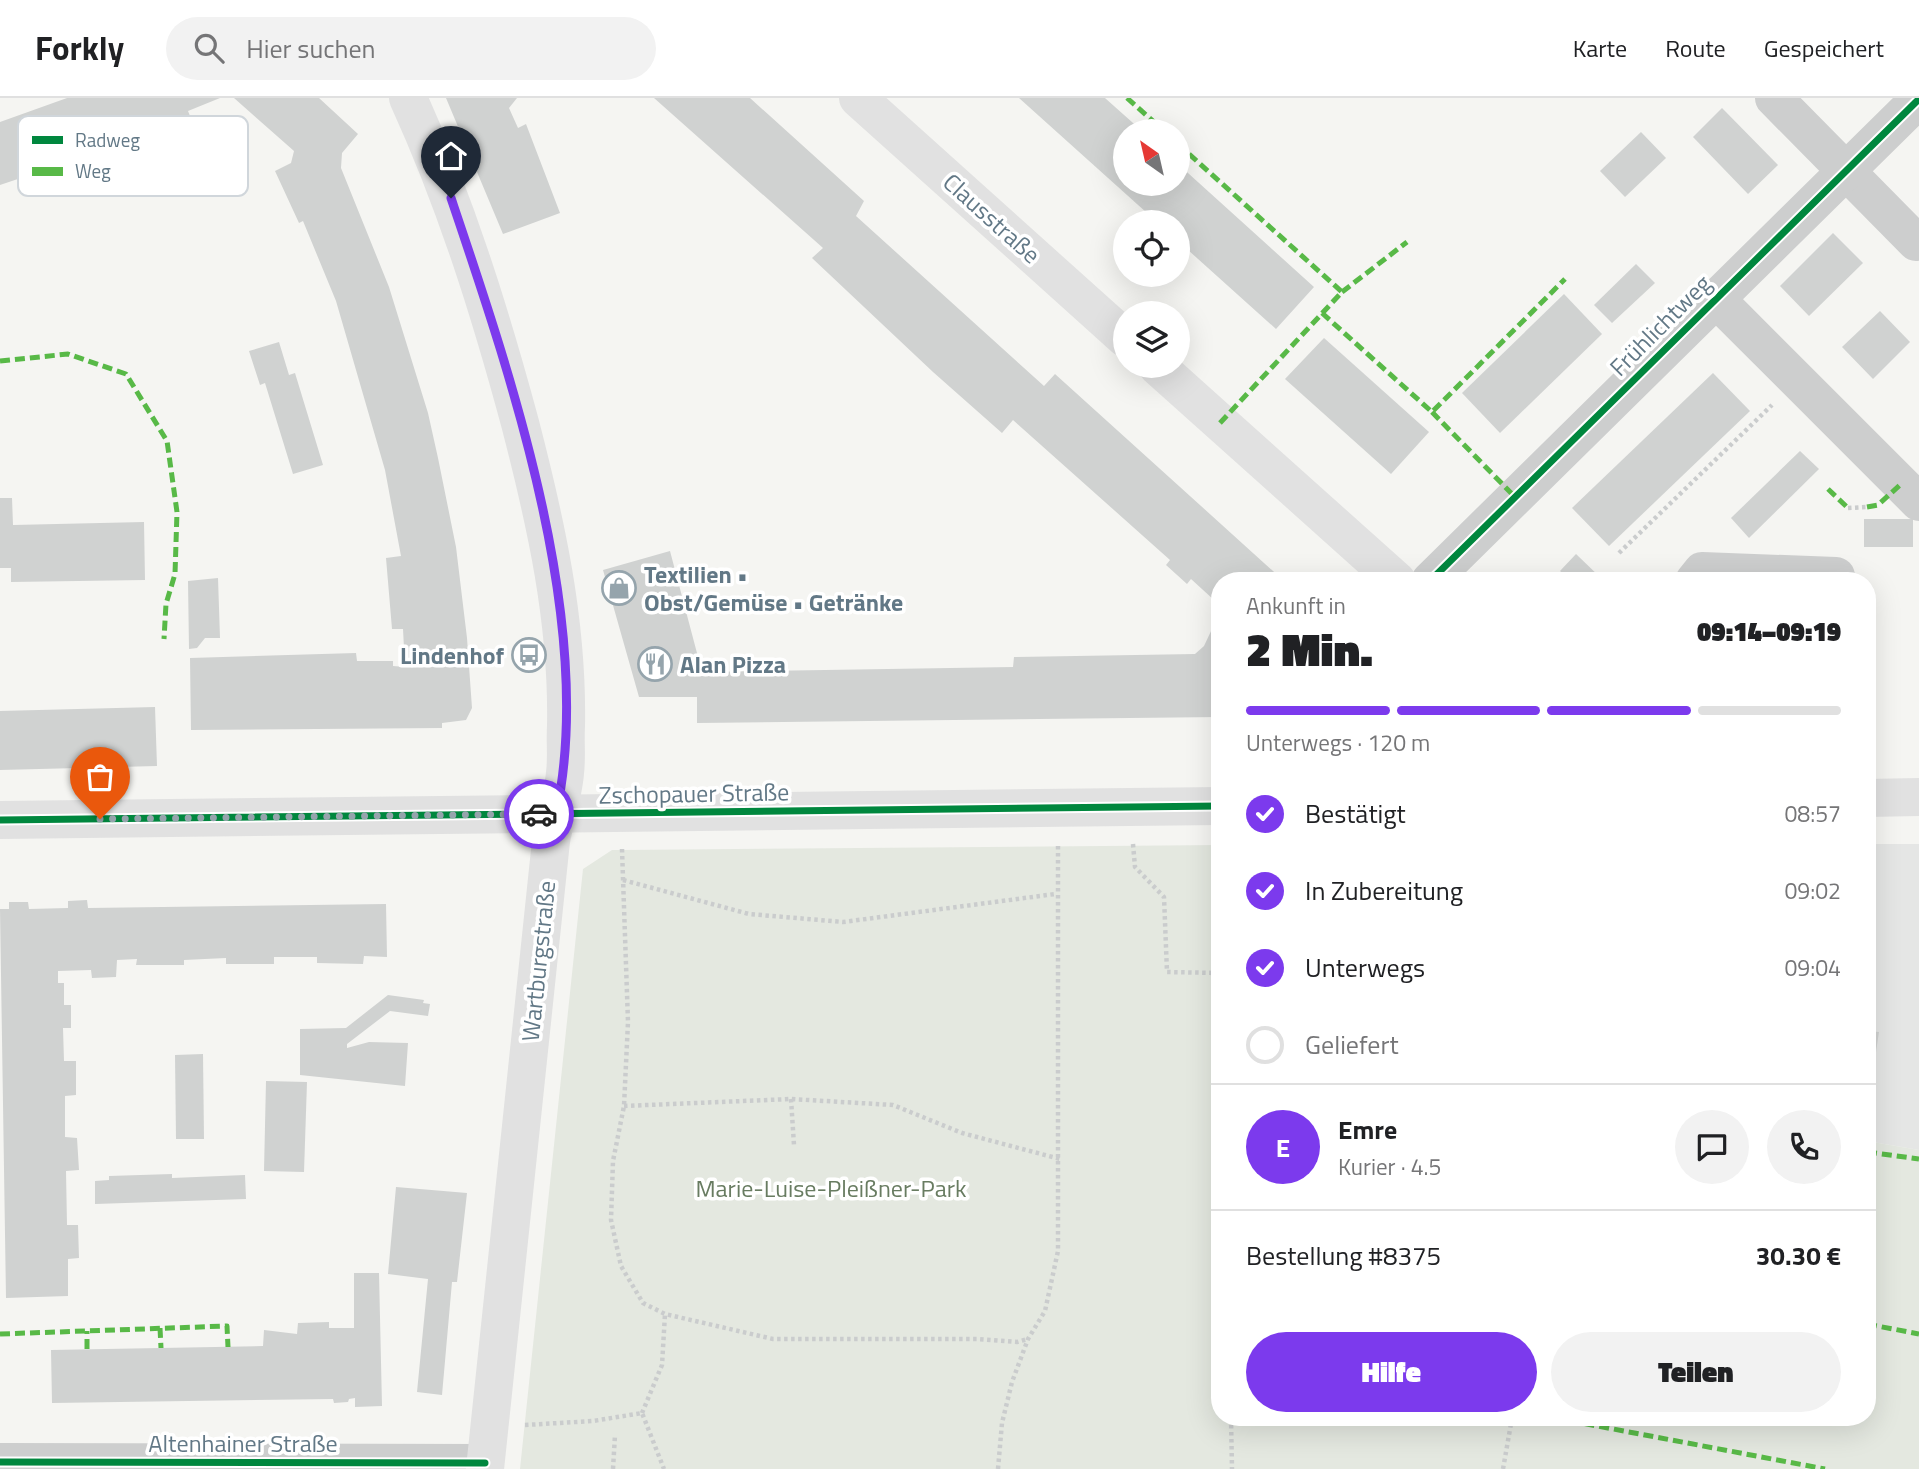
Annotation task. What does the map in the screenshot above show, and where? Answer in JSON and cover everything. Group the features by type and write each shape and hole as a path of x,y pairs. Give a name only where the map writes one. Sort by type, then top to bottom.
{"main road":[{"name":"Wartburgstraße","path":"408,98 442,173 484,296 544,514 557,587 566,673 565,774 551,841 485,1466"},
{"name":"Clausstraße","path":"858,98 1113,327"},
{"path":"1170,378 1387,572"},
{"path":"1876,798 1919,797"},
{"name":"Zschopauer Straße","path":"0,820 1211,806"}],"street":[{"path":"1774,98 1916,242"},
{"name":"Frühlichtweg","path":"1439,572 1919,99"},
{"path":"1716,298 1919,502"},
{"path":"1701,572 1729,572"},
{"name":"Altenhainer Straße","path":"0,1462 485,1466"}],"path":[{"path":"1619,553 1798,380"},
{"path":"1848,508 1867,506"},
{"path":"998,1469 1002,1423 1028,1339 1045,1311 1058,1251 1060,1158 1056,848 1073,807"},
{"path":"650,813 622,850 628,1022 624,1106 613,1161 611,1220 621,1266 643,1303 665,1314 773,1339 977,1339 1017,1342 1028,1339"},
{"path":"1135,867 1164,898 1167,972 1211,973"},
{"path":"623,880 749,914 843,922 1055,894"},
{"path":"624,1106 791,1099 893,1105 962,1133 1060,1158"},
{"path":"791,1099 794,1145"},
{"path":"664,1469 642,1413 662,1366 665,1314"},
{"path":"490,1422 525,1425 593,1421 642,1413"},
{"path":"1231,1426 1232,1469"},
{"path":"1503,1469 1511,1426"},
{"path":"613,1469 615,1435"}],"shaded area":[{"path":"1876,844 1919,844 1919,1150 1876,1143"}],"green space":[{"name":"Marie-Luise-Pleißner-Park","path":"1211,845 1211,1426 1876,1426 1876,1143 1919,1150 1919,1469 520,1469 583,869 612,850"}],"building":[{"path":"67,98 220,98 188,111 190,116 18,116 18,179 0,185 0,122"},
{"path":"234,98 319,98 358,134 342,153 341,168 389,287 428,413 456,547 472,708 466,720 442,723 442,728 191,730 190,658 356,653 357,661 393,661 393,666 405,667 403,629 392,629 386,558 401,556 385,470 336,301 303,221 299,223 275,171 291,163 294,151"},
{"path":"446,98 517,98 509,108 518,128 526,124 560,213 503,234"},
{"path":"654,98 750,98 864,201 856,216 1044,386 1055,374 1274,572 1211,572 1211,597 1191,579 1187,584 1166,565 1170,560 1013,420 1002,433 933,372 812,258 823,248"},
{"path":"1019,98 1105,98 1129,119 1113,119 1113,182"},
{"path":"1722,108 1778,165 1748,194 1693,137"},
{"path":"1641,132 1666,158 1625,197 1600,171"},
{"path":"1190,175 1314,287 1276,329 1190,252 1190,210 1144,210 1128,196 1190,196"},
{"path":"1833,233 1863,263 1809,316 1780,286"},
{"path":"1636,264 1655,283 1612,323 1594,305"},
{"path":"1564,294 1602,334 1500,433 1462,393"},
{"path":"1880,311 1910,342 1873,379 1842,347"},
{"path":"1324,338 1429,432 1391,474 1285,379"},
{"path":"279,342 289,375 295,373 323,465 293,474 265,383 260,385 249,351"},
{"path":"1713,373 1750,411 1609,546 1572,508"},
{"path":"1800,451 1819,469 1749,538 1731,518"},
{"path":"0,498 12,498 13,525 144,522 145,580 11,582 11,568 0,568"},
{"path":"1864,519 1913,519 1913,547 1864,547"},
{"path":"670,551 702,672 1013,667 1014,657 1195,654 1204,646 1211,631 1211,717 697,723 697,697 639,697 603,570"},
{"path":"1576,554 1595,572 1561,572"},
{"path":"218,578 220,638 205,638 197,648 189,649 188,581"},
{"path":"155,707 157,766 0,770 0,711"},
{"path":"87,900 88,908 386,904 387,957 364,956 363,964 317,963 317,957 274,957 274,964 226,964 226,958 184,960 184,965 136,965 137,959 117,960 116,977 92,978 91,970 58,971 58,983 64,983 64,1005 71,1005 71,1028 63,1028 64,1061 76,1061 76,1095 65,1096 65,1137 77,1138 79,1170 66,1171 67,1225 78,1225 79,1258 68,1259 68,1296 6,1298 0,909 9,909 9,902 28,902 29,909 68,908 68,901"},
{"path":"388,995 424,1000 423,1003 430,1004 428,1016 390,1011 347,1044 347,1048 369,1042 408,1043 405,1086 300,1075 300,1029 346,1028"},
{"path":"203,1054 204,1139 176,1139 175,1055"},
{"path":"266,1081 307,1082 304,1172 264,1171"},
{"path":"172,1174 172,1178 245,1175 246,1199 95,1204 95,1181 109,1180 109,1176"},
{"path":"396,1187 467,1193 457,1282 452,1282 442,1395 417,1392 428,1279 388,1274"},
{"path":"354,1273 379,1273 382,1406 355,1407 355,1398 349,1399 348,1402 334,1403 333,1399 52,1403 51,1350 263,1346 264,1330 297,1334 298,1323 329,1322 329,1328 354,1328"}],"marked path":[{"path":"1127,98 1151,119"},
{"path":"1190,155 1342,292 1220,423"},
{"path":"1342,292 1407,242"},
{"path":"1322,313 1432,412 1565,279"},
{"path":"0,361 68,354 126,374 167,441 177,512 175,574 166,604 164,639"},
{"path":"1432,412 1514,496"},
{"path":"1867,507 1878,505 1901,484"},
{"path":"1828,489 1848,508"},
{"path":"1876,1153 1919,1159"},
{"path":"0,1334 227,1326 228,1347"},
{"path":"1876,1326 1919,1334"},
{"path":"160,1328 161,1348"},
{"path":"87,1331 87,1349"},
{"path":"1597,1426 1825,1469"}],"cycle path":[{"path":"1439,572 1919,99"},
{"path":"0,820 1211,806"},
{"path":"0,1462 485,1463"}],"way so far":[{"path":"100,819 539,814"}],"place":[{"name":"Textilien • Obst/Gemüse • Getränke","path":"619,588"},
{"name":"Lindenhof","path":"529,655"},
{"name":"Alan Pizza","path":"655,664"}],"route":[{"path":"451,198 484,296 514,402 544,514 557,587 566,673 565,774 556,814 539,814"}]}
